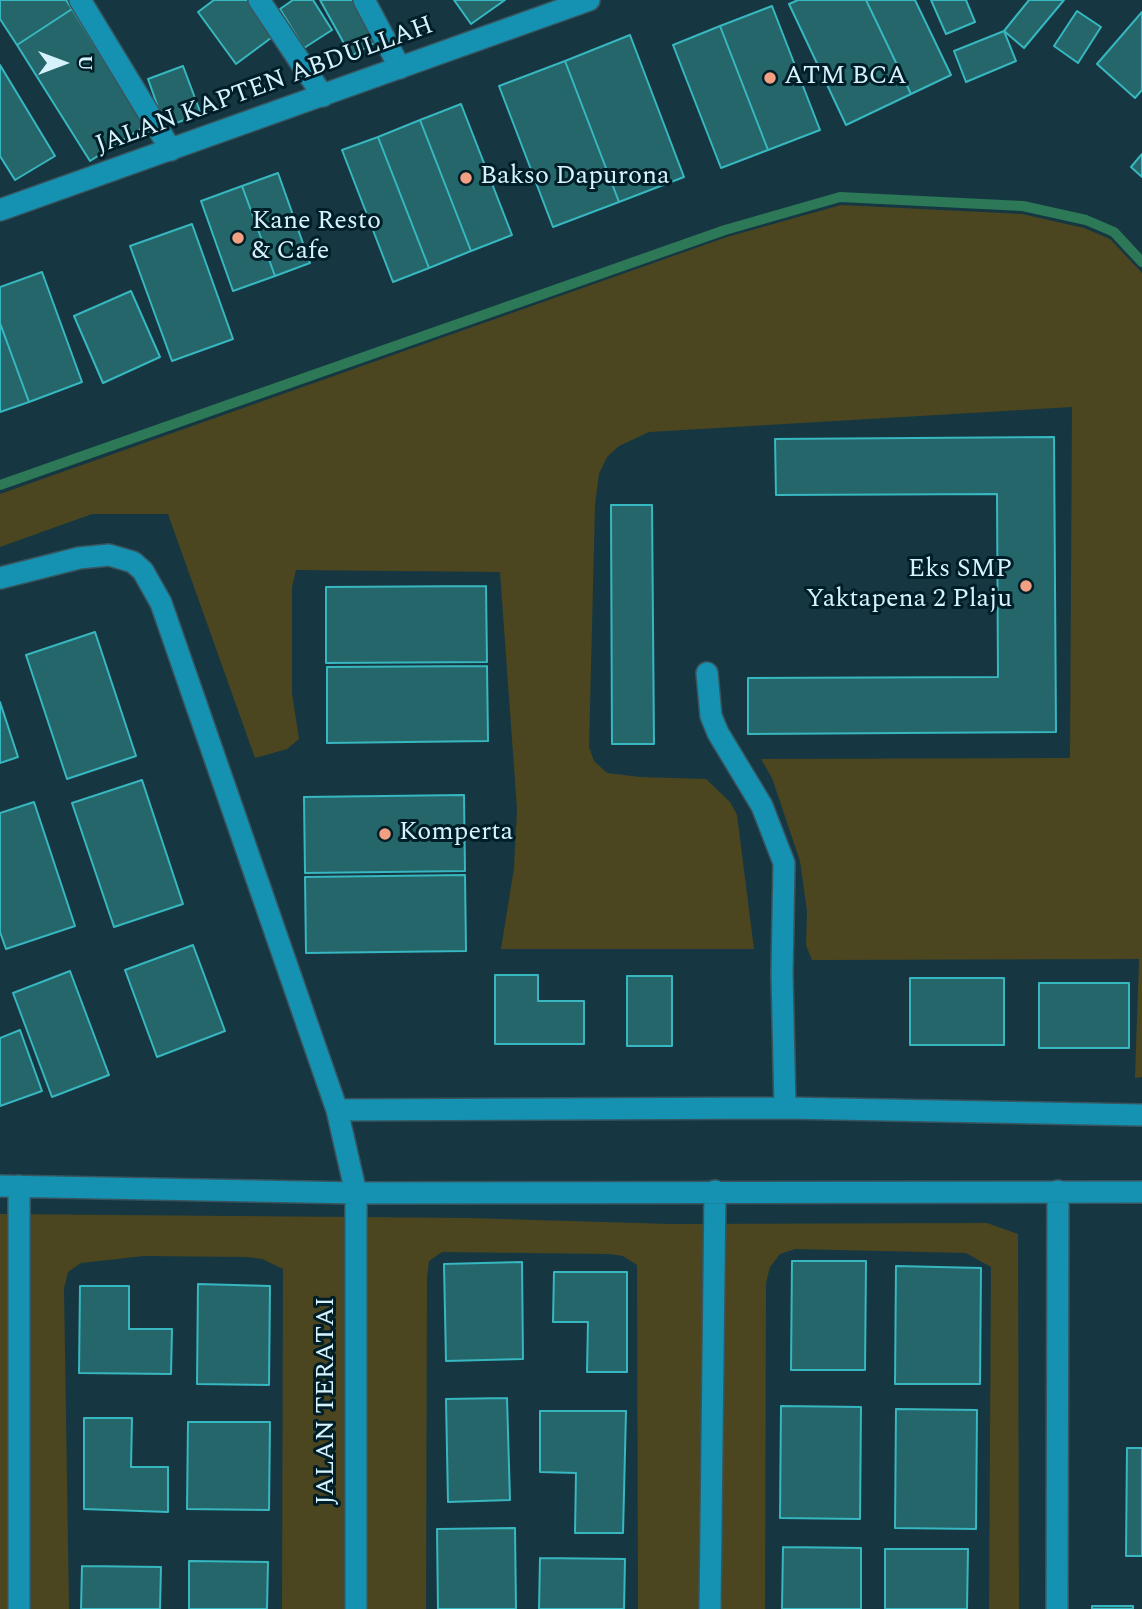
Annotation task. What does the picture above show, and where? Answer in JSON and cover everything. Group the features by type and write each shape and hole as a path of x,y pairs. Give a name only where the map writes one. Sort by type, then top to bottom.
{"street":[{"path":"80,0 171,150"},
{"path":"259,0 323,96"},
{"path":"363,0 400,68"},
{"name":"JALAN KAPTEN ABDULLAH","path":"0,211 589,0"},
{"name":"JALAN TERATAI","path":"0,578 86,556 108,555 133,562 150,579 162,603 337,1111 356,1192 356,1609"},
{"path":"707,673 711,716 718,733 762,806 784,863 785,1108"},
{"path":"337,1111 785,1108 1142,1115"},
{"path":"19,1609 9,1186 356,1192 1142,1192"},
{"path":"710,1609 715,1191"},
{"path":"1057,1609 1058,1191"}],"shaded area":[{"path":"841,205 1022,214 1084,228 1110,239 1142,273 1142,1077 1135,1078 1139,959 812,960 806,945 807,911 800,861 772,778 761,759 1070,758 1072,407 649,432 619,446 607,457 599,474 595,505 589,747 594,761 607,773 706,779 730,802 737,815 754,949 501,949 514,868 517,809 500,572 296,570 292,587 292,693 299,739 287,749 255,758 168,514 92,514 0,547 0,494 727,237"},
{"path":"0,1214 469,1218 670,1224 987,1223 1018,1234 1019,1609 989,1609 991,1267 966,1253 795,1249 780,1254 770,1267 766,1283 765,1609 638,1609 637,1265 623,1256 609,1254 442,1252 429,1261 427,1277 426,1609 282,1609 283,1269 262,1259 247,1257 144,1256 81,1263 68,1272 64,1288 69,1609 0,1609"}],"building":[{"path":"0,0 66,0 72,9 17,45 0,19"},
{"path":"214,0 250,0 275,35 236,64 198,12"},
{"path":"293,0 313,0 332,30 304,48 280,9"},
{"path":"320,0 353,0 376,42 351,56"},
{"path":"454,0 505,0 471,24"},
{"path":"798,0 866,0 911,94 846,125 789,4"},
{"path":"866,0 915,0 951,75 911,94"},
{"path":"931,0 966,0 975,22 946,34"},
{"path":"1029,0 1064,0 1024,48 1004,31"},
{"name":"ATM BCA","path":"772,6 820,130 768,150 720,26"},
{"path":"72,9 145,126 90,161 17,45"},
{"path":"1077,11 1101,27 1078,63 1054,46"},
{"path":"1142,12 1142,90 1135,98 1097,64"},
{"path":"720,26 768,150 721,168 673,45"},
{"path":"1004,31 1016,61 966,82 954,51"},
{"path":"630,35 684,177 619,202 565,61"},
{"path":"565,61 619,202 553,227 499,86"},
{"path":"0,65 55,156 15,180 0,156"},
{"path":"183,66 201,114 165,127 148,79"},
{"name":"Bakso Dapurona","path":"461,104 512,235 471,251 420,120"},
{"path":"420,120 471,251 429,268 378,137"},
{"path":"378,137 429,268 393,282 342,150"},
{"path":"1142,154 1142,177 1131,167"},
{"path":"278,173 310,263 275,276 242,186"},
{"name":"Kane Resto & Cafe","path":"242,186 275,276 233,291 201,201"},
{"path":"192,224 233,339 172,361 130,246"},
{"path":"42,272 82,382 29,402 0,323 0,287"},
{"path":"131,291 160,357 103,383 74,316"},
{"path":"0,323 29,402 0,412"},
{"name":"Eks SMP Yaktapena 2 Plaju","path":"1054,437 1056,732 748,734 748,678 998,677 997,494 776,495 775,439"},
{"path":"611,505 652,505 654,744 612,744"},
{"path":"486,586 487,662 326,663 326,587"},
{"path":"95,632 136,756 67,779 26,655"},
{"name":"Komperta","path":"487,666 488,741 327,743 327,667"},
{"path":"0,702 18,757 0,763"},
{"path":"142,780 183,904 114,927 72,803"},
{"name":"Komperta","path":"464,795 465,871 305,873 304,797"},
{"path":"34,802 75,926 6,949 0,932 0,813"},
{"name":"Komperta","path":"465,875 466,951 306,953 305,877"},
{"path":"193,945 225,1031 157,1057 125,970"},
{"path":"70,971 109,1075 52,1097 13,993"},
{"path":"495,975 538,975 538,1001 584,1001 584,1044 495,1044"},
{"path":"627,976 672,976 672,1046 627,1046"},
{"path":"910,978 1004,978 1004,1045 910,1045"},
{"path":"1039,983 1129,983 1129,1048 1039,1048"},
{"path":"20,1030 42,1091 0,1106 0,1038"},
{"path":"792,1261 866,1261 865,1370 791,1370"},
{"path":"522,1262 523,1359 446,1361 444,1264"},
{"path":"896,1266 981,1268 980,1384 895,1384"},
{"path":"554,1272 627,1272 627,1372 587,1372 588,1322 553,1322"},
{"path":"198,1284 270,1286 269,1385 197,1384"},
{"path":"80,1286 129,1286 129,1329 172,1329 171,1374 79,1373"},
{"path":"507,1398 510,1500 448,1502 446,1399"},
{"path":"781,1406 861,1407 860,1519 780,1518"},
{"path":"896,1409 977,1410 976,1529 895,1528"},
{"path":"540,1411 626,1411 623,1533 575,1533 576,1473 540,1472"},
{"path":"84,1418 132,1418 131,1467 168,1467 168,1512 84,1509"},
{"path":"188,1422 270,1422 269,1510 187,1509"},
{"path":"1127,1448 1142,1448 1142,1556 1126,1556"},
{"path":"515,1528 516,1609 438,1609 437,1529"},
{"path":"783,1547 861,1548 861,1609 782,1609"},
{"path":"885,1549 968,1549 967,1609 885,1609"},
{"path":"540,1558 625,1559 624,1609 539,1609"},
{"path":"189,1561 268,1562 267,1609 189,1609"},
{"path":"82,1566 161,1567 160,1609 81,1609"},
{"path":"1092,1606 1133,1606 1133,1609 1092,1609"}],"waterway":[{"path":"0,485 725,230 840,197 1023,206 1086,220 1114,232 1142,262"}],"place":[{"name":"ATM BCA","path":"770,78"},
{"name":"Bakso Dapurona","path":"466,178"},
{"name":"Kane Resto & Cafe","path":"238,238"},
{"name":"Eks SMP Yaktapena 2 Plaju","path":"1026,586"},
{"name":"Komperta","path":"385,834"}]}
